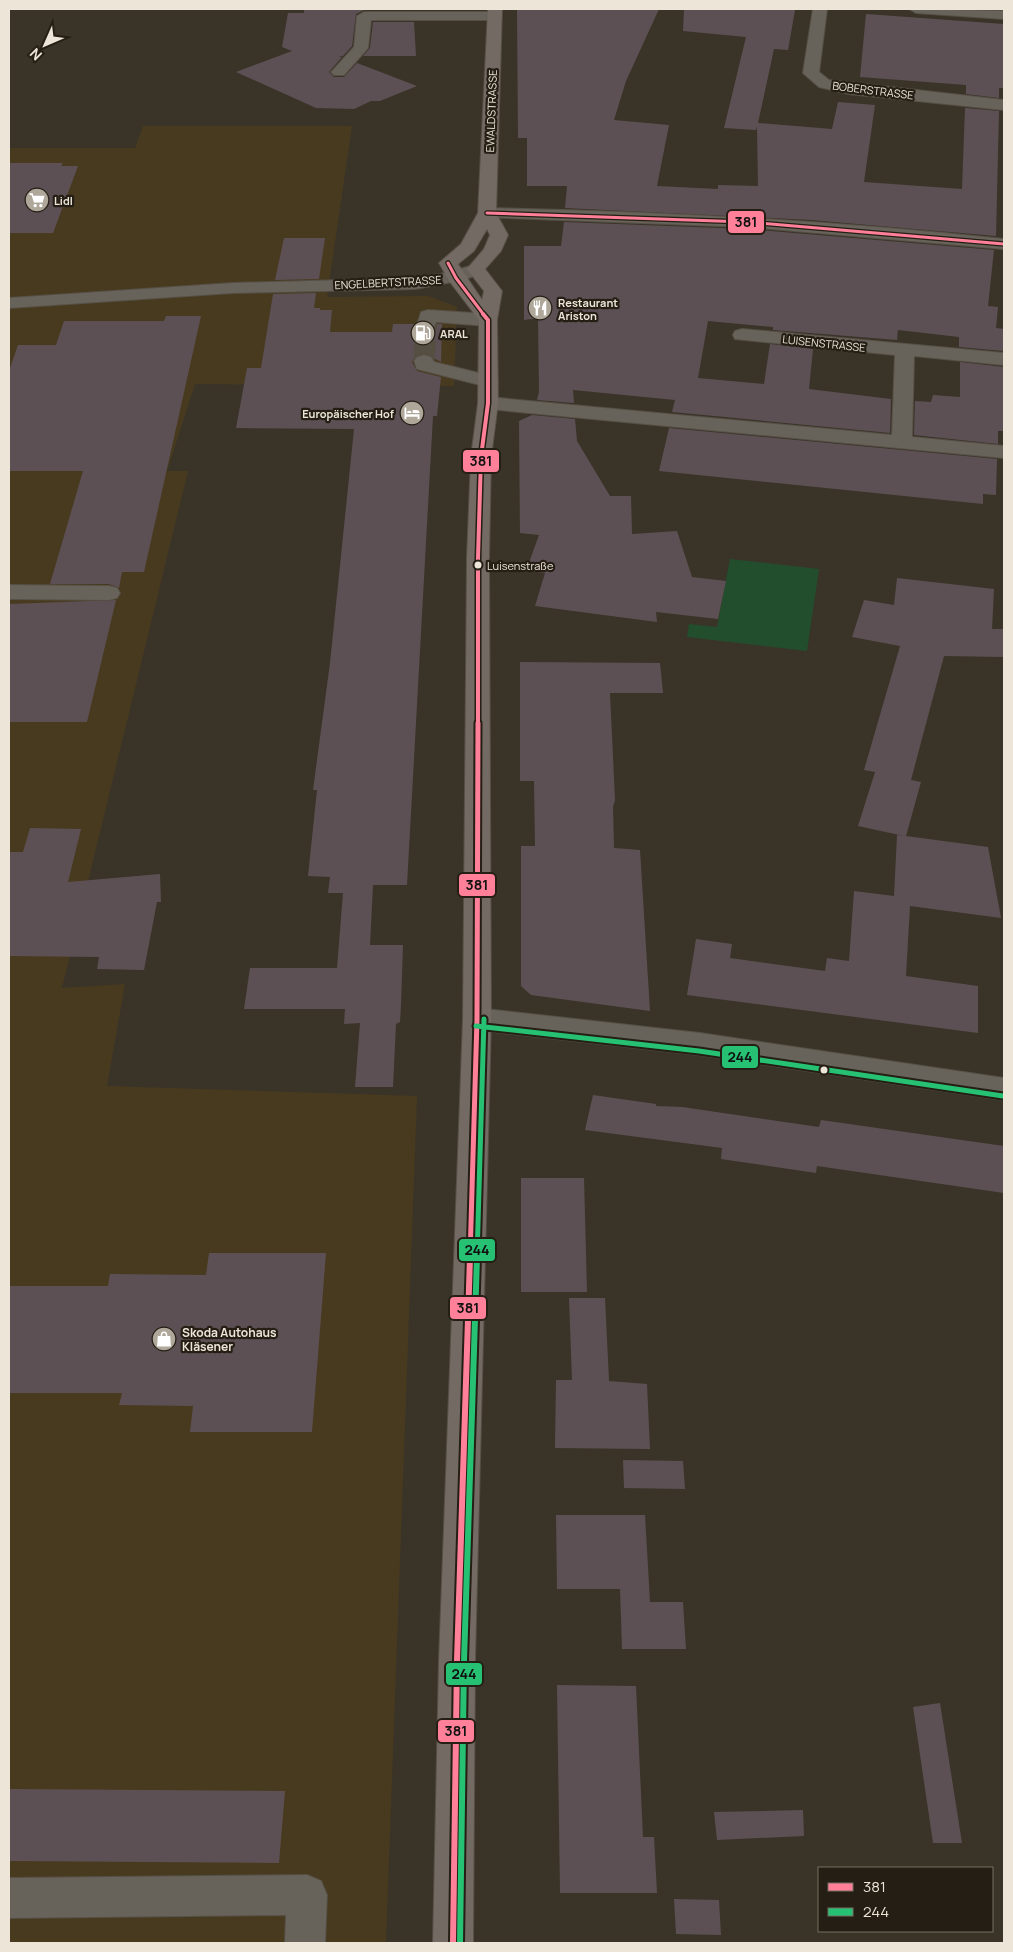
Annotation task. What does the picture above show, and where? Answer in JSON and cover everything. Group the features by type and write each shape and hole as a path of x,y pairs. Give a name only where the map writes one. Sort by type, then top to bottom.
{"main road":[{"name":"EWALDSTRASSE","path":"452,271 487,213 495,12"},
{"path":"453,1943 458,1661 477,1020 478,558 481,458 488,392 488,320 493,291 476,269 492,251 499,235 487,213"},
{"path":"452,271 488,320"}],"street":[{"name":"BOBERSTRASSE","path":"820,9 811,73 824,84 850,89 1004,104"},
{"path":"916,9 1004,15"},
{"path":"339,72 361,48 364,16 495,12"},
{"path":"487,213 591,214 764,222 886,231 1004,244"},
{"name":"ENGELBERTSTRASSE","path":"9,303 307,285 369,285 452,271 476,269"},
{"path":"427,322 428,316 488,320"},
{"name":"LUISENSTRASSE","path":"742,335 1004,359"},
{"path":"902,442 906,351"},
{"path":"424,361 424,365 488,392 902,442 1004,452"},
{"path":"9,592 109,593"},
{"path":"477,1020 700,1044 1004,1089"},
{"path":"9,1898 308,1895 304,1943"}],"shaded area":[{"path":"143,126 352,126 327,297 428,296 457,307 454,386 195,384 167,471 188,471 62,988 125,984 107,1086 417,1096 386,1943 9,1943 9,148 135,148"}],"green space":[{"path":"730,559 819,569 807,651 687,637 689,624 717,627"}],"building":[{"path":"304,9 414,9 364,10 356,14 352,46 343,56 338,56 342,57 329,72 334,77 344,77 357,63 417,86 380,101 371,101 354,109 316,108 236,72 292,51 282,47 288,13 304,13"},
{"path":"517,9 659,9 626,81 614,120 669,125 657,186 718,189 718,185 758,186 757,127 756,130 724,128 746,37 683,31 684,9 795,10 788,50 774,49 758,123 832,129 838,102 875,105 864,182 962,189 965,108 999,111 996,236 811,220 565,208 567,186 527,186 527,138 518,138"},
{"path":"866,14 1004,24 1004,88 999,88 999,98 966,94 966,85 860,77"},
{"path":"373,22 414,22 416,56 363,56 370,48"},
{"name":"Lidl","path":"9,163 63,163 61,166 78,166 53,233 9,233"},
{"path":"564,222 746,229 994,250 988,306 998,307 996,328 1004,329 1004,351 959,347 959,337 898,330 897,340 773,330 773,327 708,321 698,378 764,384 770,344 813,349 809,389 891,399 890,433 672,412 675,400 573,390 574,403 537,400 539,392 538,318 524,320 524,246 561,246"},
{"path":"284,238 325,238 319,279 275,280"},
{"path":"316,293 314,308 332,310 330,332 392,332 393,324 417,324 420,328 434,328 437,324 442,324 441,362 425,353 416,356 412,362 417,371 441,377 437,416 433,416 407,885 373,885 370,945 403,945 400,1022 396,1024 393,1087 355,1087 360,1023 344,1024 345,1009 244,1009 250,968 337,968 343,893 328,893 330,877 308,876 317,790 313,790 330,663 354,429 236,428 247,368 261,368 273,294"},
{"path":"166,316 201,316 144,572 122,572 119,588 109,584 50,584 83,471 9,471 9,371 18,345 56,345 64,321 164,321"},
{"path":"960,362 1004,367 1004,431 998,431 998,444 914,435 915,401 931,402 933,395 960,397"},
{"path":"532,415 575,419 577,441 610,496 631,496 632,534 677,531 692,577 726,581 718,619 656,612 657,622 535,606 545,573 526,571 539,535 520,533 519,421"},
{"path":"669,428 997,459 996,495 983,494 983,504 659,471"},
{"path":"897,578 994,589 992,629 1004,629 1004,657 944,656 911,780 921,782 906,836 988,847 1001,918 910,906 906,976 978,986 978,1033 687,995 696,939 732,944 730,958 825,971 827,958 849,961 854,891 894,896 897,835 904,836 858,826 875,772 864,770 900,646 852,637 864,600 894,605"},
{"path":"116,600 87,722 9,722 9,604"},
{"path":"520,662 660,663 663,693 610,693 615,800 613,807 614,848 640,850 650,1011 531,995 521,986 521,846 535,846 534,781 520,781"},
{"path":"30,828 81,829 68,882 160,874 161,902 157,902 144,970 97,969 99,957 9,956 9,852 23,852"},
{"path":"593,1095 656,1104 656,1106 682,1107 819,1127 821,1120 1004,1146 1004,1193 817,1166 816,1173 721,1159 722,1148 585,1130"},
{"path":"521,1178 584,1178 587,1292 521,1292"},
{"name":"Skoda Autohaus Kläsener","path":"209,1253 326,1253 312,1432 190,1432 193,1406 119,1405 122,1393 9,1393 9,1286 108,1286 110,1274 206,1275"},
{"path":"569,1298 605,1298 609,1381 647,1384 650,1449 555,1448 556,1380 572,1380"},
{"path":"623,1460 683,1461 685,1489 624,1488"},
{"path":"556,1515 645,1515 650,1602 683,1602 686,1649 622,1649 620,1589 557,1589"},
{"path":"557,1685 636,1686 643,1837 654,1837 657,1893 560,1893"},
{"path":"940,1703 962,1843 933,1843 913,1707"},
{"path":"9,1789 285,1791 279,1863 9,1861"},
{"path":"803,1810 804,1836 717,1840 714,1812"},
{"path":"674,1899 719,1900 721,1935 676,1934"}],"tunnel":[{"path":"424,361 427,322"}],"transit line":[{"name":"381","path":"487,213 746,222 1004,244"},
{"name":"381","path":"448,263 456,278 488,320 488,403 481,457 478,558 477,1019 457,1661 453,1943"},
{"name":"244","path":"460,1943 464,1661 484,1019"},
{"name":"244","path":"476,1026 699,1051 1003,1096"}],"place":[{"name":"Lidl","path":"37,200"},
{"name":"Restaurant Ariston","path":"540,308"},
{"name":"ARAL","path":"423,333"},
{"name":"Europäischer Hof","path":"412,413"},
{"name":"Luisenstraße","path":"478,565"},
{"name":"Skoda Autohaus Kläsener","path":"164,1339"}]}
